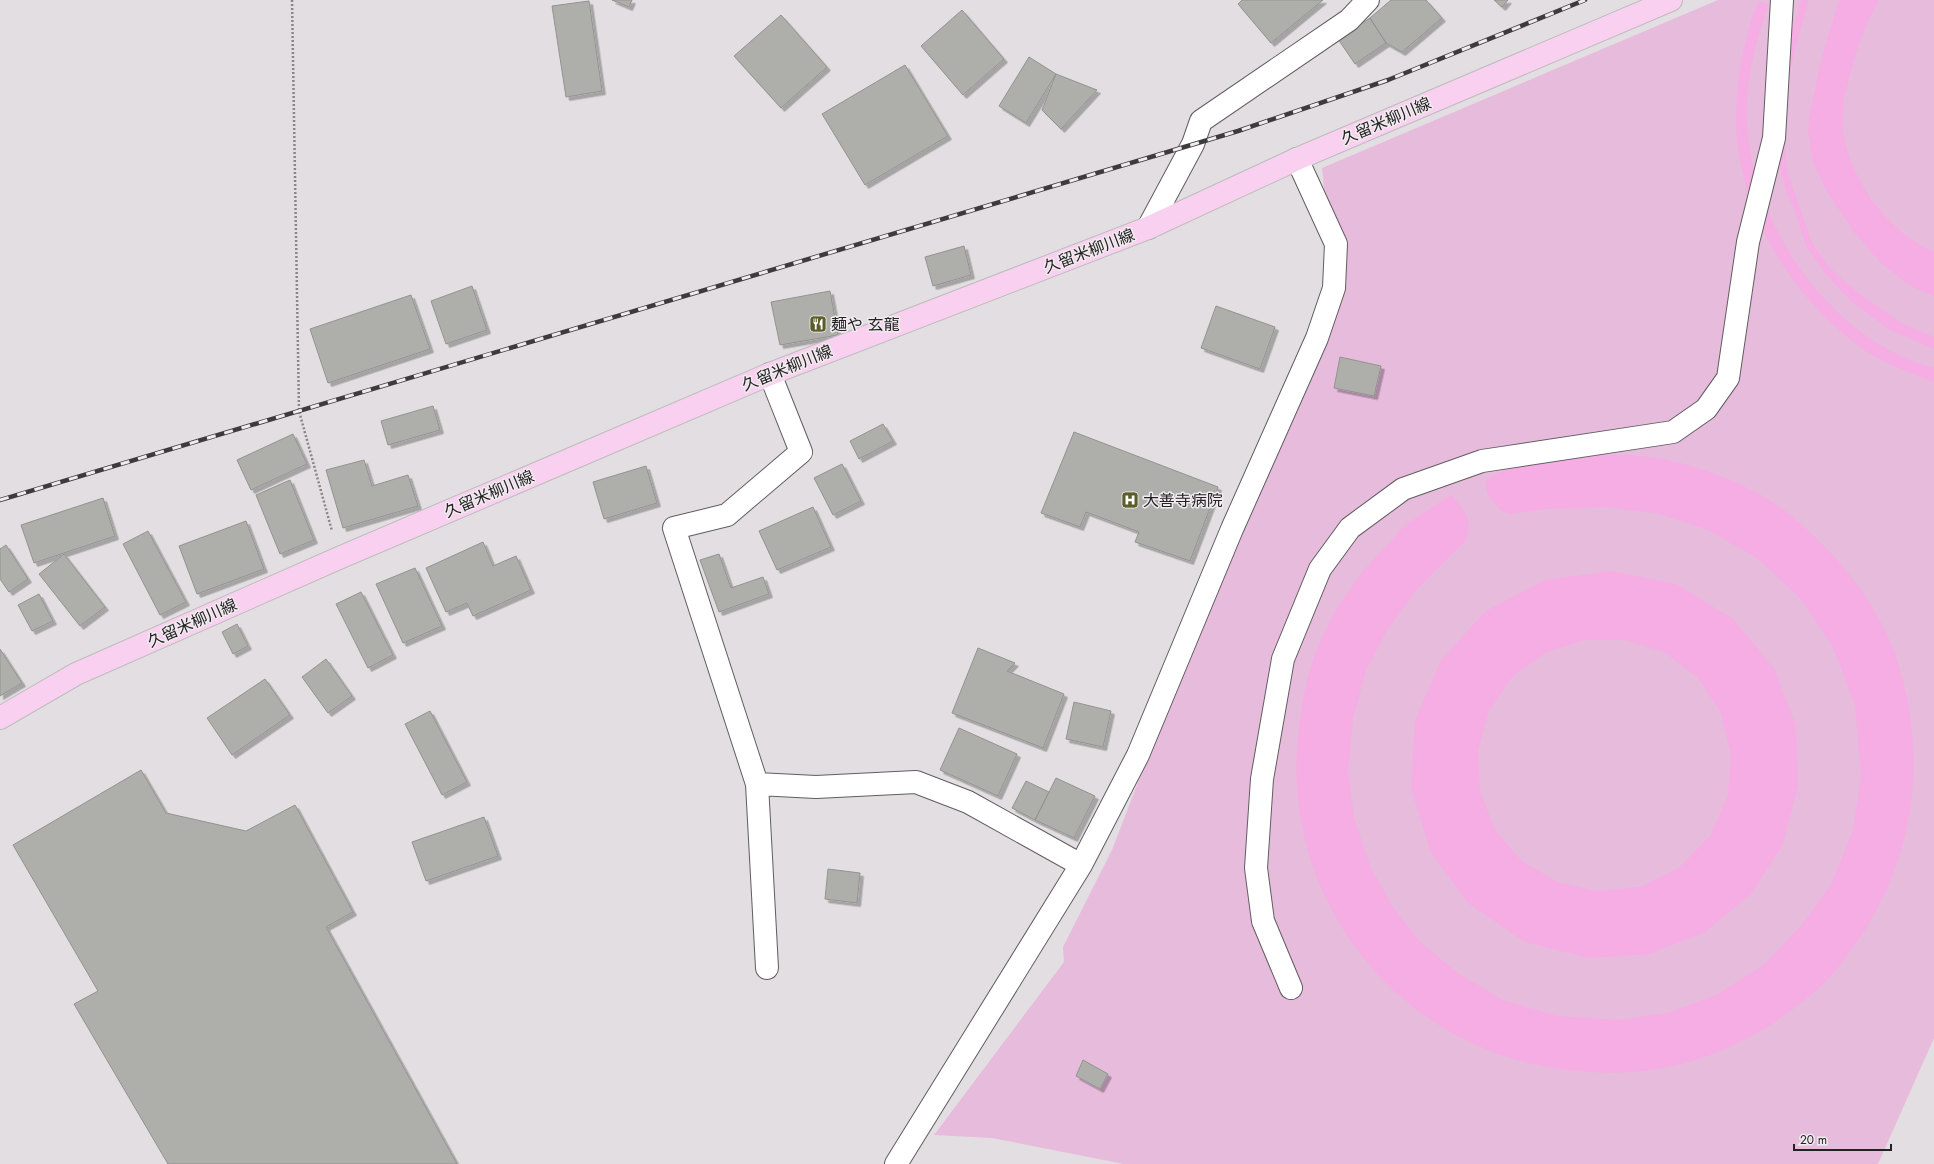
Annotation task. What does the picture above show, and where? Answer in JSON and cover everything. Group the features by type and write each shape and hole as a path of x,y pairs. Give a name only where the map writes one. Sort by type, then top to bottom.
{"main road":[{"name":"久留米柳川線","path":"0,718 76,674 339,558 770,374 1148,228 1297,159 1671,0"}],"street":[{"path":"1148,228 1193,144 1201,121 1349,20 1368,0"},
{"path":"1291,988 1262,921 1256,868 1262,780 1283,659 1320,569 1350,528 1403,489 1482,461 1673,432 1706,409 1728,378 1748,242 1774,138 1782,0"},
{"path":"896,1164 1081,865 1138,756 1232,529 1317,338 1334,288 1336,244 1297,159"},
{"path":"767,968 757,784 674,528 727,515 801,452 770,374"},
{"path":"757,784 816,787 916,782 968,802 1081,865"}],"path":[{"path":"292,0 299,411 339,558"}],"shaded area":[{"path":"1718,0 1934,0 1934,1038 1878,1164 1124,1164 992,1138 934,1135 1064,962 1063,947 1112,850 1345,244 1326,209 1322,168"},
{"path":"1801,0 1809,0 1795,49 1785,96 1782,130 1788,174 1812,243 1829,267 1857,292 1901,323 1934,337 1934,349 1890,330 1852,302 1824,272 1806,246 1794,208 1786,191 1778,159 1789,41"},
{"path":"1839,0 1879,0 1861,38 1845,94 1843,103 1844,136 1856,172 1876,205 1888,220 1902,233 1918,244 1934,252 1934,296 1911,286 1882,264 1853,231 1826,190 1813,162 1808,130 1809,117 1820,65"},
{"path":"1759,1 1768,5 1757,41 1749,78 1747,103 1749,145 1759,186 1775,227 1798,266 1826,301 1859,330 1895,353 1934,368 1934,382 1874,356 1836,328 1817,309 1784,267 1758,220 1749,195 1739,158 1736,119 1738,81 1745,42 1755,9"},
{"path":"1583,455 1629,455 1647,457 1700,469 1750,489 1774,503 1788,514 1833,555 1872,606 1893,649 1905,687 1912,726 1914,766 1911,805 1903,844 1890,881 1873,917 1838,968 1802,1002 1772,1024 1740,1042 1707,1056 1685,1063 1663,1068 1619,1073 1574,1071 1551,1068 1529,1063 1475,1045 1427,1017 1385,982 1350,940 1323,892 1305,841 1297,786 1299,729 1302,704 1314,656 1330,621 1360,576 1377,555 1401,530 1411,521 1451,495 1463,509 1469,521 1467,539 1419,587 1387,630 1366,670 1353,719 1348,771 1354,818 1370,866 1393,907 1420,942 1459,974 1503,1000 1557,1016 1618,1020 1668,1013 1716,995 1764,965 1801,926 1831,885 1853,830 1861,776 1855,706 1833,647 1801,599 1757,558 1706,529 1656,513 1603,507 1547,509 1509,514 1499,509 1488,495 1485,482 1492,476 1503,471 1531,463"},
{"path":"1611,571 1676,584 1733,619 1775,670 1796,726 1798,786 1783,844 1751,894 1705,932 1649,954 1589,958 1525,942 1469,904 1430,851 1411,787 1415,721 1441,660 1486,611 1545,580","holes":["1584,640 1625,640 1664,652 1697,677 1720,711 1731,753 1728,796 1710,836 1680,867 1640,887 1597,891 1557,882 1522,861 1495,830 1480,791 1478,751 1489,711 1512,677 1545,653"]}],"building":[{"path":"612,0 632,0 629,7"},
{"path":"1242,0 1323,0 1271,43 1238,4"},
{"path":"1391,0 1426,0 1442,18 1402,52 1386,43 1370,18"},
{"path":"1494,0 1508,0 1502,7"},
{"path":"589,1 602,91 566,97 552,6"},
{"path":"962,10 1004,59 963,95 921,46"},
{"path":"781,15 827,67 781,108 734,56"},
{"path":"1370,18 1386,43 1355,64 1338,39"},
{"path":"1029,57 1056,74 1026,123 999,106"},
{"path":"905,65 948,136 865,185 822,114"},
{"path":"1056,74 1097,90 1061,129 1042,110"},
{"path":"964,246 971,275 933,286 925,257"},
{"path":"472,286 487,330 446,344 431,301"},
{"path":"830,291 838,335 780,345 771,302"},
{"path":"411,295 430,349 328,383 310,329"},
{"path":"1216,306 1275,327 1260,369 1201,348"},
{"path":"1340,357 1381,366 1374,396 1334,388"},
{"path":"433,406 440,430 388,445 381,421"},
{"path":"883,424 893,441 859,459 850,441"},
{"name":"大善寺病院","path":"1074,432 1218,487 1190,561 1135,542 1139,532 1086,512 1080,527 1041,513"},
{"path":"293,434 307,464 251,490 237,460"},
{"path":"364,460 372,486 408,475 418,506 343,528 326,470"},
{"path":"842,464 861,501 833,515 814,478"},
{"path":"646,466 657,503 604,519 593,482"},
{"path":"290,480 314,540 280,554 256,495"},
{"path":"103,498 115,536 34,563 21,525"},
{"path":"813,507 831,547 777,570 759,531"},
{"path":"246,521 264,569 197,594 179,546"},
{"path":"148,531 186,602 160,615 123,544"},
{"path":"483,542 493,566 516,556 531,590 473,616 467,603 446,612 426,568"},
{"path":"6,545 28,579 9,592 0,579 0,549"},
{"path":"64,554 105,607 80,626 39,574"},
{"path":"719,554 731,588 763,577 769,594 719,612 700,560"},
{"path":"415,568 442,626 403,643 376,584"},
{"path":"361,592 393,655 368,668 336,604"},
{"path":"39,594 53,621 32,631 18,605"},
{"path":"237,624 248,646 233,654 222,632"},
{"path":"978,648 1015,663 1007,671 1064,694 1043,748 952,713"},
{"path":"0,649 22,683 0,696"},
{"path":"326,659 352,696 328,713 302,677"},
{"path":"265,679 290,715 232,755 207,718"},
{"path":"1074,702 1111,711 1103,747 1066,739"},
{"path":"430,711 467,782 442,795 405,724"},
{"path":"959,728 1017,754 998,796 940,770"},
{"path":"141,770 166,813 246,831 295,805 353,912 326,927 457,1164 168,1164 74,1004 98,991 13,845"},
{"path":"1056,778 1095,796 1074,838 1035,820"},
{"path":"1026,781 1049,792 1035,820 1012,808"},
{"path":"484,817 498,856 426,881 412,842"},
{"path":"828,869 860,873 857,903 825,899"},
{"path":"1083,1060 1108,1074 1100,1089 1076,1076"}],"railway":[{"path":"0,500 1238,131 1388,80 1585,0"}],"place":[{"name":"麺や 玄龍","path":"818,324"},
{"name":"大善寺病院","path":"1130,500"}]}
